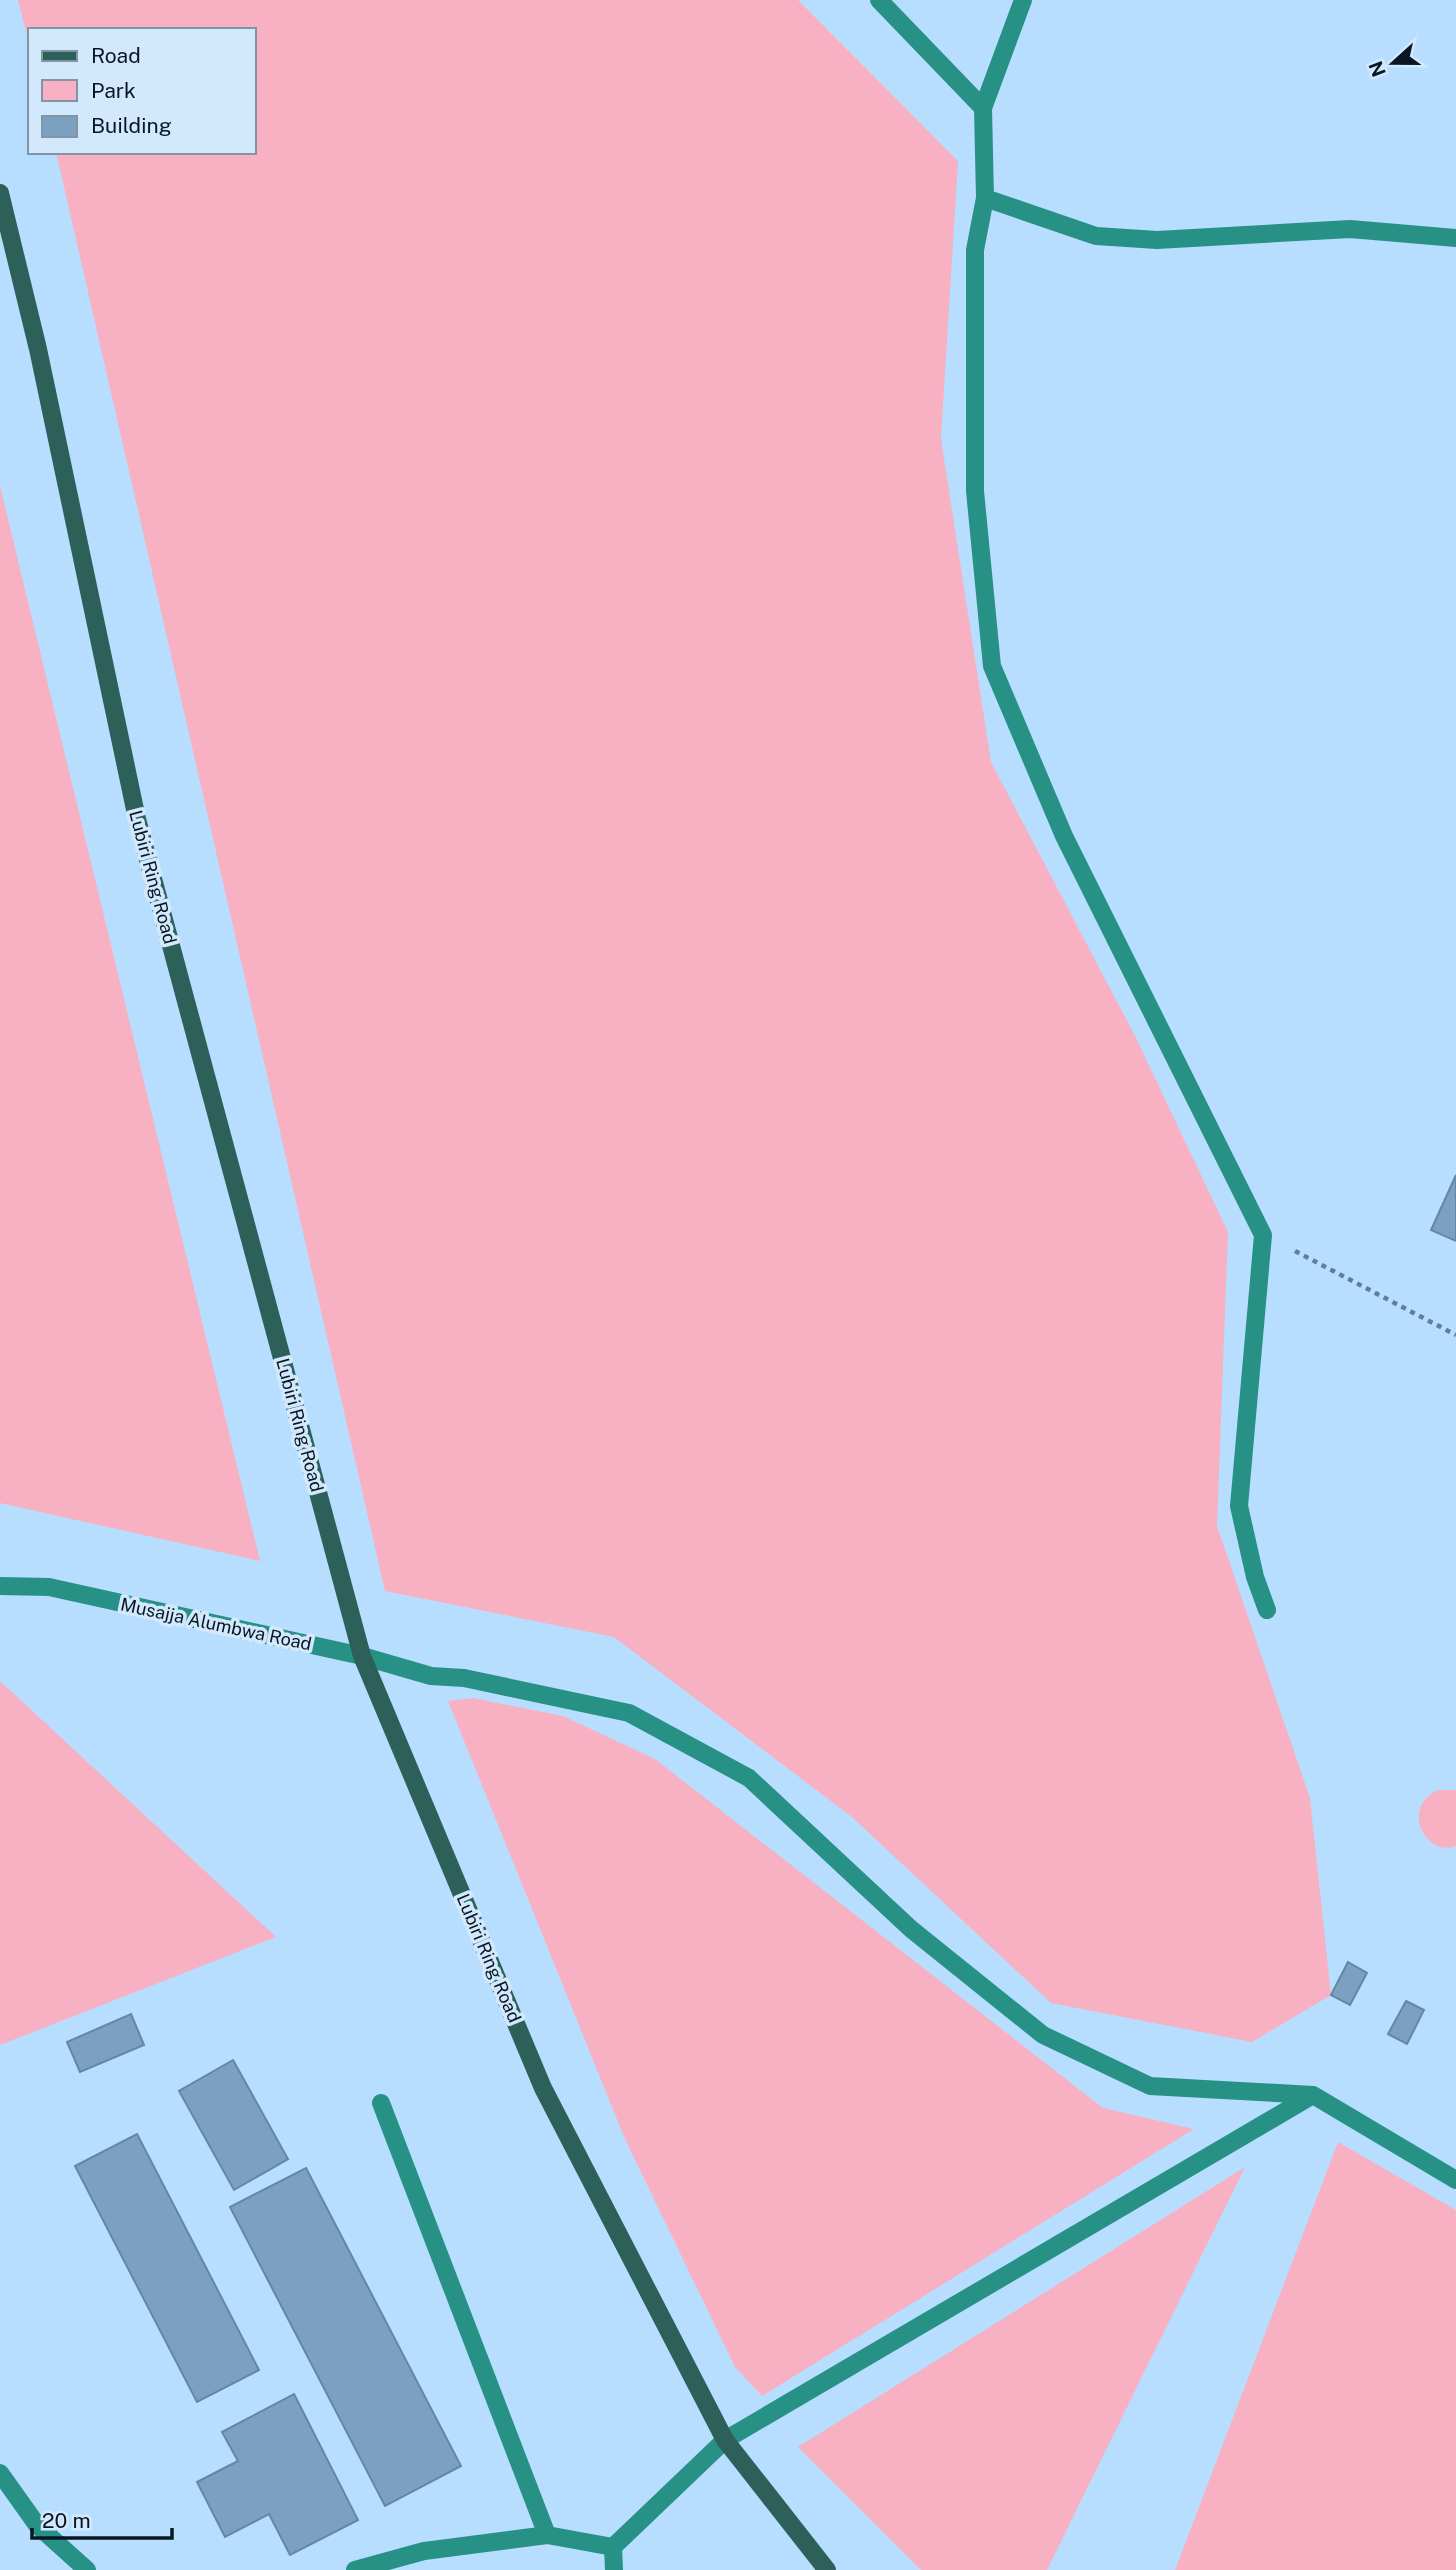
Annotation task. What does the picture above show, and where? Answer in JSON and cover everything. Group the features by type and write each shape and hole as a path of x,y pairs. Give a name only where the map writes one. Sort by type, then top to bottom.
{"main road":[{"name":"Lubiri Ring Road","path":"0,193 38,349 137,819 362,1656 543,2088 725,2440 827,2570"}],"street":[{"path":"879,0 983,108"},
{"path":"1023,0 983,108 985,198 975,250 975,491 992,666 1064,836 1264,1235 1239,1506 1255,1577 1267,1610"},
{"path":"985,198 1096,236 1157,240 1350,229 1456,238"},
{"name":"Musajja Alumbwa Road","path":"0,1586 49,1587 362,1656 431,1676 464,1678 629,1713 749,1779 911,1928 1043,2035 1150,2086 1314,2095"},
{"path":"612,2547 725,2440 1314,2095 1456,2180"},
{"path":"381,2103 547,2535"},
{"path":"0,2473 37,2525 87,2570"},
{"path":"355,2570 424,2551 547,2535 612,2547"},
{"path":"612,2547 614,2570"}],"path":[{"path":"1264,1235 1456,1335"}],"green space":[{"path":"18,0 798,0 958,161 941,439 991,762 1135,1036 1228,1232 1217,1526 1310,1798 1331,1995 1252,2042 1051,2003 852,1817 614,1637 385,1591 56,154 256,154 256,28 28,28 28,39"},
{"path":"0,486 260,1561 0,1503"},
{"path":"0,1681 276,1937 0,2045"},
{"path":"473,1698 563,1716 655,1759 1103,2108 1194,2129 762,2396 735,2367 625,2139 448,1701"},
{"path":"1437,1790 1456,1790 1456,1846 1438,1846 1431,1842 1421,1827 1420,1809 1425,1800"},
{"path":"1338,2142 1456,2210 1456,2570 1175,2570"},
{"path":"1245,2167 1047,2570 921,2570 798,2447"}],"building":[{"path":"1456,1175 1456,1241 1431,1230"},
{"path":"1348,1962 1367,1973 1350,2005 1331,1995"},
{"path":"1406,2001 1424,2010 1407,2044 1388,2034"},
{"path":"131,2014 144,2045 80,2072 67,2042"},
{"path":"233,2060 288,2159 234,2190 179,2091"},
{"path":"137,2134 259,2370 197,2402 75,2166"},
{"path":"306,2168 461,2466 385,2506 230,2207"},
{"path":"294,2394 358,2520 290,2555 269,2514 225,2537 197,2482 238,2461 222,2432"}]}
